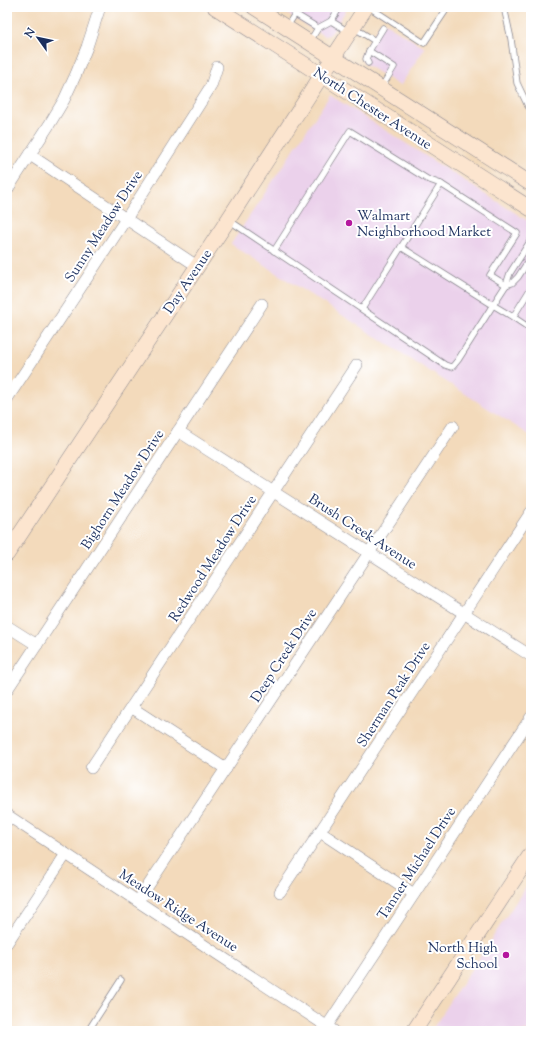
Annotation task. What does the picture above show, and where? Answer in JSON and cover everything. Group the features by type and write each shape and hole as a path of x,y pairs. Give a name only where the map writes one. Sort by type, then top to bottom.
{"street":[{"path":"7,190 49,126 64,100 73,81 100,7"},
{"name":"North Chester Avenue","path":"215,7 531,209"},
{"name":"North Chester Avenue","path":"254,7 333,58 385,79 531,184"},
{"name":"Day Avenue","path":"7,554 228,220 365,7"},
{"name":"Sunny Meadow Drive","path":"7,399 126,219 211,86 217,67"},
{"path":"30,155 197,266"},
{"path":"503,191 531,201"},
{"name":"Bighorn Meadow Drive","path":"7,690 262,304"},
{"name":"Redwood Meadow Drive","path":"91,768 358,365"},
{"name":"Deep Creek Drive","path":"138,901 453,426"},
{"name":"Brush Creek Avenue","path":"178,431 531,656"},
{"name":"Sherman Peak Drive","path":"280,892 531,512"},
{"path":"7,626 37,645"},
{"path":"131,707 226,769"},
{"name":"Tanner Michael Drive","path":"330,1029 414,894 531,717"},
{"name":"Meadow Ridge Avenue","path":"7,815 330,1029"},
{"path":"320,832 414,894"},
{"path":"7,943 66,854"},
{"path":"414,1031 531,854"}],"lane":[{"path":"309,42 318,28 331,21 340,7"},
{"path":"365,7 424,43 448,7"},
{"path":"504,7 511,39 517,83 528,106 531,108"},
{"path":"286,28 295,14 318,28"},
{"path":"331,21 375,41"},
{"path":"368,63 366,59 369,51 383,28"},
{"path":"369,51 394,67 385,79"},
{"path":"274,251 350,131 427,179 441,184 517,233 490,275 506,285"},
{"path":"362,309 441,184"},
{"path":"228,220 445,365 451,367 458,360 506,285 510,273 531,240"},
{"path":"401,247 531,328"},
{"path":"506,285 512,283 518,277 531,256"},
{"path":"513,317 531,288"},
{"path":"88,1031 121,980"}],"shaded area":[{"path":"287,7 348,7 332,32 329,35 324,36 284,12"},
{"path":"382,21 425,48 400,86 365,64 362,60 361,56"},
{"path":"330,95 531,223 531,436 231,244"},
{"name":"North High School","path":"531,879 531,1031 431,1031"}],"place":[{"name":"Walmart Neighborhood Market","path":"349,223"},
{"name":"North High School","path":"506,955"}]}
